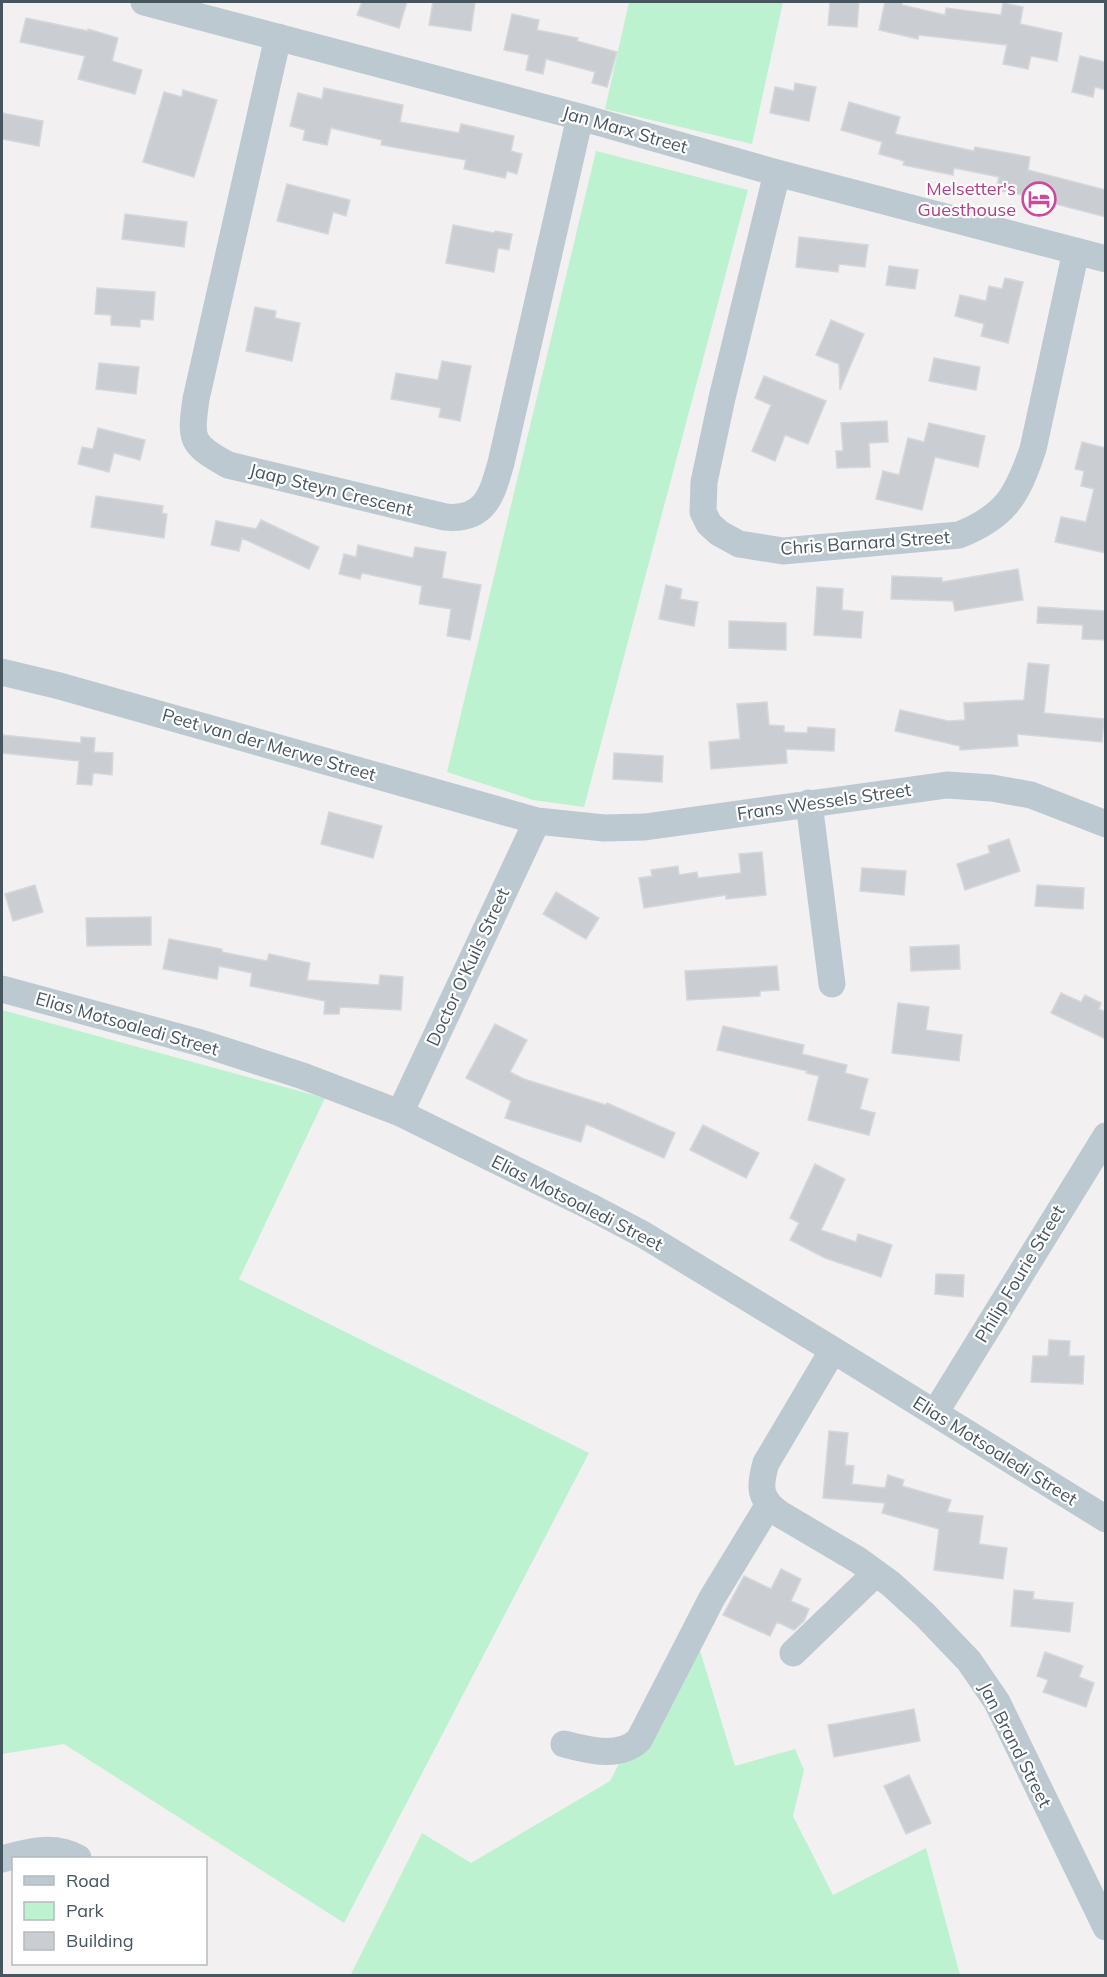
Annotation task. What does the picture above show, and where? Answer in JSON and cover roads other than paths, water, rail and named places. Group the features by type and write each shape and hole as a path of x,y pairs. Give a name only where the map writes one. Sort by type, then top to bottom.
{"street":[{"name":"Jan Marx Street","path":"144,2 1106,259"},
{"name":"Jaap Steyn Crescent","path":"278,37 199,387 193,423 196,442 206,452 228,465 445,517 459,518 470,515 484,505 493,490 501,463 580,117"},
{"name":"Chris Barnard Street","path":"777,172 704,482 703,512 709,524 719,533 739,544 783,551 959,535 984,525 1012,498 1023,477 1033,449 1077,251"},
{"name":"Peet van der Merwe Street","path":"2,672 56,685 537,821"},
{"name":"Frans Wessels Street","path":"537,821 604,828 645,827 947,785 992,788 1030,795 1106,824"},
{"path":"809,803 832,984"},
{"name":"Doctor O'Kuils Street","path":"400,1113 537,821"},
{"name":"Elias Motsoaledi Street","path":"2,989 201,1043 303,1076 400,1113 635,1230 1106,1520"},
{"name":"Philip Fourie Street","path":"935,1413 1098,1165 1106,1136"},
{"path":"564,1744 592,1751 608,1751 627,1747 639,1740 712,1598 768,1506 762,1490 766,1463 833,1350"},
{"name":"Jan Brand Street","path":"768,1506 876,1573 925,1615 969,1661 998,1702 1106,1927"},
{"path":"793,1653 876,1573"},
{"path":"2,1859 46,1850 64,1852 76,1857"}],"place":[{"name":"Melsetter's Guesthouse","path":"1039,199"}]}
